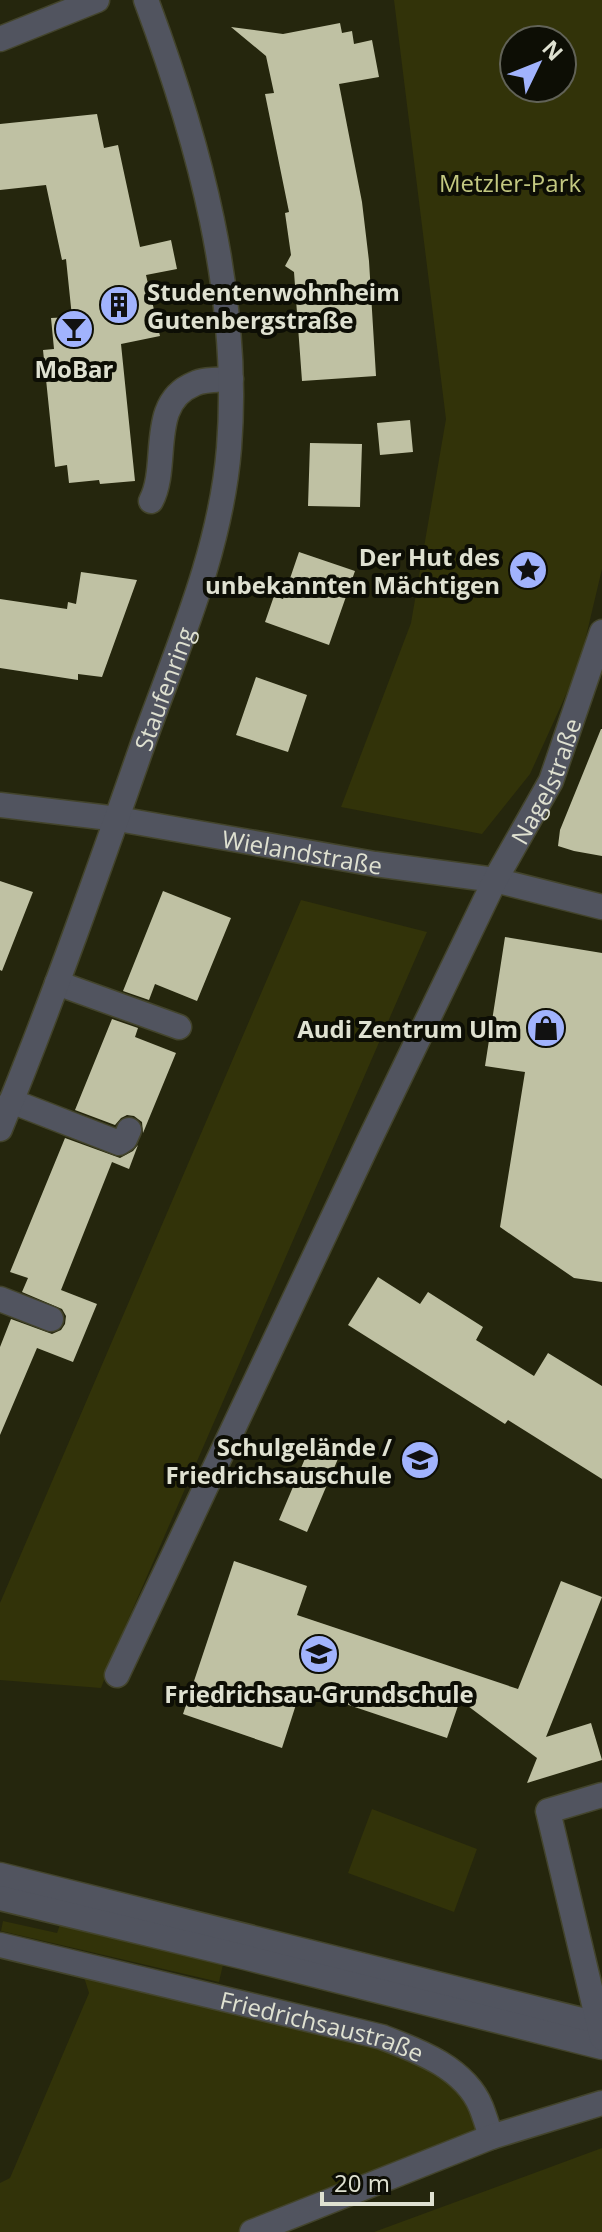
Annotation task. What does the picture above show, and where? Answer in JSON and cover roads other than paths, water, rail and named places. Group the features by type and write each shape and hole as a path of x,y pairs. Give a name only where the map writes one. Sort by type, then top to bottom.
{"street":[{"path":"0,39 97,0"},
{"name":"Staufenring","path":"0,1129 118,819 192,607 217,525 229,450 231,379 223,296 202,174 177,86 146,0"},
{"path":"151,501 158,482 163,422 172,400 195,383 231,379"},
{"name":"Nagelstraße","path":"117,1675 495,880 551,781 602,632"},
{"name":"Wielandstraße","path":"0,805 118,819 375,864 495,880 602,907"},
{"path":"57,983 179,1027"},
{"path":"11,1101 119,1143 129,1130"},
{"path":"0,1299 51,1319"},
{"path":"601,2034 548,1811 602,1795"},
{"path":"0,1875 601,2034"},
{"path":"0,1898 244,1957 601,2034"},
{"name":"Friedrichsaustraße","path":"0,1945 382,2037 409,2047 433,2058 468,2087 480,2105 491,2137"},
{"path":"252,2232 491,2137 602,2103"}],"place":[{"name":"Studentenwohnheim Gutenbergstraße","path":"119,305"},
{"name":"MoBar","path":"74,329"},
{"name":"Der Hut des unbekannten Mächtigen","path":"528,570"},
{"name":"Audi Zentrum Ulm","path":"546,1028"},
{"name":"Schulgelände / Friedrichsauschule","path":"420,1460"},
{"name":"Friedrichsau-Grundschule","path":"319,1654"}],"park label":[{"name":"Metzler-Park","path":"510,182"}]}
